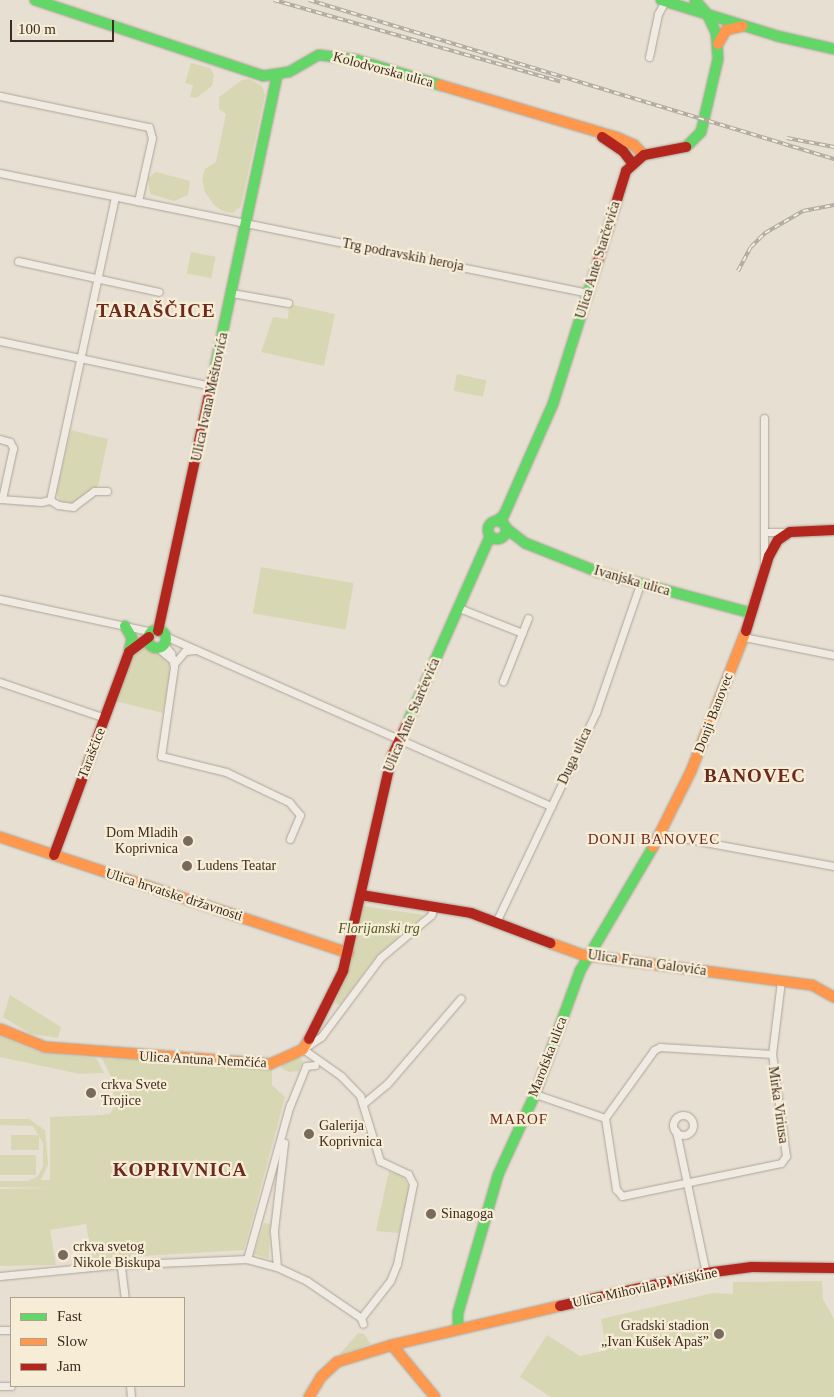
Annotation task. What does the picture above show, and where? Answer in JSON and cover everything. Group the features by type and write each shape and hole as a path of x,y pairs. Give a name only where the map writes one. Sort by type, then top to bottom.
{"main road":[{"path":"35,0 247,72 277,76"},
{"path":"632,163 644,156 682,150 699,136 715,81 718,45 715,28 707,14 695,0"},
{"path":"669,1 743,26 834,49"},
{"path":"718,45 726,30 743,26"},
{"name":"Kolodvorska ulica","path":"277,76 289,72 313,56 339,55 630,143 644,156"},
{"name":"Ulica Ivana Meštrovića","path":"158,639 277,76"},
{"name":"Kolodvorska ulica","path":"592,131 619,148 632,163"},
{"name":"Ulica Ante Starčevića","path":"361,895 382,792 399,740 459,608 499,530 550,413 622,179 632,163"},
{"name":"Ivanjska ulica","path":"499,530 592,569 640,584 751,613"},
{"path":"790,532 834,530"},
{"name":"Donji Banovec","path":"588,956 661,834 691,771 744,637 765,567 774,547 790,532"},
{"path":"128,626 132,638 129,652"},
{"path":"129,652 158,639"},
{"name":"Taraščice","path":"54,855 129,652"},
{"name":"Ulica hrvatske državnosti","path":"0,837 348,953"},
{"path":"303,1049 329,1003 348,953 361,895 434,907"},
{"name":"Ulica Frana Galovića","path":"434,907 470,913 588,956 816,986 834,997"},
{"name":"Marofska ulica","path":"458,1329 458,1313 498,1175 535,1094 588,956"},
{"name":"Ulica Antuna Nemčića","path":"0,1029 36,1045 99,1053 270,1064 303,1049"},
{"name":"Ulica Mihovila P. Miškine","path":"309,1397 321,1377 337,1362 392,1345 706,1273 752,1267 834,1268"},
{"path":"392,1345 435,1397"}],"street":[{"path":"649,57 658,14 669,1"},
{"path":"0,96 149,127 152,138 138,201"},
{"name":"Trg podravskih heroja","path":"0,173 588,293"},
{"path":"50,500 115,197"},
{"path":"18,261 160,292"},
{"path":"232,293 288,303"},
{"path":"0,341 212,386"},
{"name":"Donji Banovec","path":"764,418 765,567"},
{"path":"0,439 10,442 14,448 1,499 50,500 58,505 74,507 94,491 107,491"},
{"path":"764,532 790,532"},
{"name":"Duga ulica","path":"496,922 596,712 640,584"},
{"path":"0,599 128,626 158,639 192,648 551,806"},
{"path":"459,608 522,633"},
{"path":"503,681 528,618"},
{"path":"744,637 834,655"},
{"path":"158,639 174,664"},
{"path":"192,648 185,651 174,664 161,756 208,765 290,802 300,815 290,840"},
{"path":"0,682 105,718"},
{"path":"661,834 834,866"},
{"path":"0,1276 247,1259 277,1267 307,1281 362,1321 390,1280 397,1264 413,1184 408,1174 380,1161 364,1103 341,1076 303,1049 321,1037 380,958 431,915 434,907"},
{"name":"Mirka Viriusa","path":"604,1118 619,1194 687,1183 781,1163 784,1160 772,1054 781,981"},
{"path":"364,1103 387,1084 461,998"},
{"path":"329,1003 338,1008 343,1007"},
{"path":"535,1094 604,1118 654,1050 660,1047 772,1054"},
{"path":"247,1259 290,1104 306,1066 315,1065"},
{"path":"277,1267 274,1230 290,1104"},
{"path":"676,1131 706,1273"},
{"path":"121,1267 125,1297"}],"green space":[{"path":"191,63 210,68 214,75 212,86 196,98 190,97 193,85 185,83"},
{"path":"249,79 262,86 265,95 241,206 233,213 222,211 213,204 205,192 202,179 205,169 216,162 226,114 219,109 219,97 242,80"},
{"path":"156,172 190,181 188,195 174,201 150,194 148,178"},
{"path":"191,252 216,257 211,278 187,274"},
{"path":"289,304 335,314 324,366 261,352 273,317 288,319"},
{"path":"457,374 486,380 483,397 453,391"},
{"path":"71,430 108,439 98,486 72,504 60,501 56,492"},
{"path":"261,567 354,583 345,630 253,613"},
{"path":"147,646 159,651 169,664 170,674 163,713 115,701 132,656"},
{"name":"Florijanski trg","path":"363,906 424,915 376,957 340,1005 335,1003 347,971"},
{"path":"10,995 61,1027 58,1038 31,1034 3,1017"},
{"path":"0,1036 39,1052 96,1058 104,1073 80,1074 0,1057"},
{"path":"298,1056 303,1061 299,1071 289,1072 281,1068 282,1064"},
{"path":"102,1058 272,1067 272,1085 285,1097 244,1250 92,1259 86,1224 50,1230 56,1265 0,1266 0,1189 50,1188 0,1187 0,1181 28,1181 38,1176 43,1166 43,1143 33,1126 0,1125 0,1119 29,1119 45,1130 48,1164 41,1180 50,1180 50,1117 110,1114 113,1109 114,1083"},
{"path":"11,1135 39,1135 39,1150 11,1150"},
{"path":"0,1155 36,1155 36,1175 0,1175"},
{"path":"389,1171 403,1176 409,1188 399,1233 376,1231"},
{"path":"264,1223 270,1224 269,1259 254,1254"},
{"name":"Gradski stadion „Ivan Kušek Apaš”","path":"822,1281 823,1299 834,1319 834,1397 551,1397 520,1377 547,1335 580,1356 607,1350 601,1319 713,1293 733,1294 733,1282"},
{"path":"358,1333 364,1334 371,1344 339,1355"}],"railway":[{"path":"274,0 561,82"},
{"path":"309,0 834,159"},
{"path":"787,138 834,147"},
{"path":"738,271 751,247 765,233 803,211 834,205"}],"traffic: fast":[{"path":"35,0 263,76 289,72 319,55 357,60 440,85"},
{"path":"661,0 777,36 834,49"},
{"path":"695,0 707,14"},
{"path":"686,147 701,132 718,59 716,33 707,14"},
{"path":"213,377 277,76"},
{"path":"498,520 504,515 553,404 594,274"},
{"path":"493,521 501,521 506,526 506,530 504,537 493,539 488,534 488,526 493,521"},
{"path":"507,529 525,543 598,572 751,613"},
{"path":"406,726 490,536"},
{"path":"125,626 132,638 129,651"},
{"path":"157,630 163,633 166,639 163,645 157,648 151,645 148,639 151,633 157,630"},
{"path":"458,1329 458,1313 498,1175 535,1094 580,971 653,847"}],"traffic: slow":[{"path":"718,44 726,30 743,26"},
{"path":"440,85 616,137 634,145 644,155"},
{"path":"653,847 691,771 746,631"},
{"path":"0,837 348,953"},
{"path":"550,943 583,955 812,985 834,997"},
{"path":"0,1029 45,1047 270,1064 303,1049 309,1039"},
{"path":"309,1397 321,1377 337,1362 392,1345 560,1306"},
{"path":"392,1345 435,1397"}],"traffic: jam":[{"path":"602,137 623,151 632,163"},
{"path":"594,274 626,171 644,155 686,147"},
{"path":"158,631 213,377"},
{"path":"746,631 769,556 778,540 790,532 834,530"},
{"path":"54,855 129,652 149,637"},
{"path":"309,1039 343,971 392,756 406,726"},
{"path":"361,895 471,913 550,943"},
{"path":"560,1306 706,1273 752,1267 834,1268"}],"place":[{"name":"Dom Mladih Koprivnica","path":"188,841"},
{"name":"Ludens Teatar","path":"187,866"},
{"name":"crkva Svete Trojice","path":"91,1093"},
{"name":"Galerija Koprivnica","path":"309,1134"},
{"name":"Sinagoga","path":"431,1214"},
{"name":"crkva svetog Nikole Biskupa","path":"63,1255"},
{"name":"Gradski stadion „Ivan Kušek Apaš”","path":"719,1334"}],"district":[{"name":"TARAŠČICE","path":"156,311"},
{"name":"BANOVEC","path":"755,776"},
{"name":"DONJI BANOVEC","path":"654,840"},
{"name":"MAROF","path":"519,1120"},
{"name":"KOPRIVNICA","path":"180,1170"}]}
